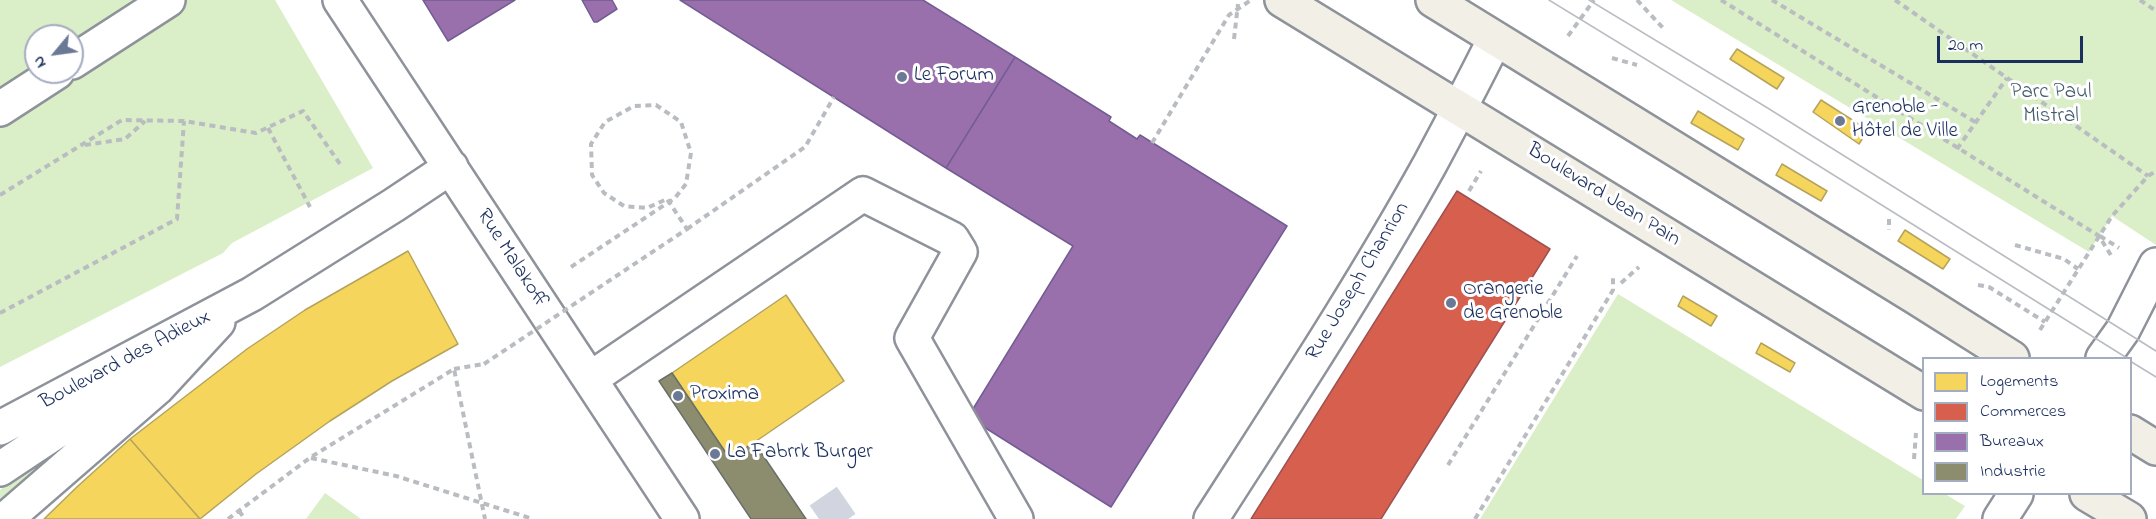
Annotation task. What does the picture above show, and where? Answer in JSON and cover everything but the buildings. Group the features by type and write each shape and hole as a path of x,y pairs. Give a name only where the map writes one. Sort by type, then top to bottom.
{"main road":[{"name":"Boulevard Jean Pain","path":"1282,0 1922,392"},
{"path":"1433,0 2010,357"},
{"path":"2132,433 2156,448"},
{"path":"2089,495 2129,519"}],"street":[{"path":"84,54 168,0"},
{"name":"Rue Malakoff","path":"340,0 682,519"},
{"name":"Rue Joseph Chanrion","path":"1211,519 1291,395 1429,165 1495,39"},
{"path":"0,109 39,84"},
{"name":"Boulevard des Adieux","path":"0,428 252,294 394,206 451,167"},
{"path":"590,379 863,194 952,239 960,252 912,338 1016,519"},
{"path":"2104,357 2123,330 2155,267"},
{"name":"Boulevard des Adieux","path":"0,469 210,329 252,294"},
{"name":"Boulevard des Adieux","path":"6,519 157,388 210,329"},
{"path":"2000,519 2015,495"}],"path":[{"path":"1152,143 1229,15 1251,0"},
{"path":"1637,0 1663,28"},
{"path":"1721,0 2099,236 2138,301"},
{"path":"1772,0 1977,123"},
{"path":"1895,0 2148,176"},
{"path":"2140,0 2156,11"},
{"path":"1234,39 1238,4"},
{"path":"1229,15 1237,20"},
{"path":"1957,149 2007,78"},
{"path":"228,519 311,458 454,369 484,364 687,229 805,147 834,96"},
{"path":"571,267 655,210 665,204 675,198 686,184 691,153 681,122 656,105 634,106 605,122 591,144 592,175 604,193 624,206 647,208 667,199 672,207 677,214 682,222 687,229"},
{"path":"0,195 122,120 184,121 256,133 303,111 340,164"},
{"path":"81,146 125,140 146,121"},
{"path":"0,313 177,219 184,121"},
{"path":"268,128 313,213"},
{"path":"2040,331 2112,216 2148,176 2156,171"},
{"path":"2015,245 2064,259 2078,269"},
{"path":"1448,465 1577,256"},
{"path":"1621,283 1642,265"},
{"path":"1475,519 1613,290 1612,277"},
{"path":"454,369 484,504 485,519"},
{"path":"1914,459 1917,431"},
{"path":"311,458 396,476 533,519"},
{"path":"239,511 245,519"}],"green space":[{"path":"0,0 275,0 373,168 232,243 223,253 0,367"},
{"name":"Parc Paul Mistral","path":"1671,0 2156,0 2156,245 2112,216 2089,252"},
{"path":"1618,294 1922,479 1922,495 1947,495 1965,506 1956,519 1480,519"},
{"path":"71,436 77,444 0,511 0,490"},
{"path":"325,493 361,519 306,519"}],"tunnel":[{"path":"819,519 851,497"}],"tram line":[{"path":"1549,0 2125,357"},
{"path":"1589,0 1766,107 2156,351"},
{"path":"2132,362 2156,377"}],"place":[{"name":"Le Forum","path":"902,77"},
{"name":"Grenoble - Hôtel de Ville","path":"1840,121"},
{"name":"Orangerie de Grenoble","path":"1451,303"},
{"name":"Proxima","path":"678,396"},
{"name":"La Fabrrk Burger","path":"715,454"}]}
